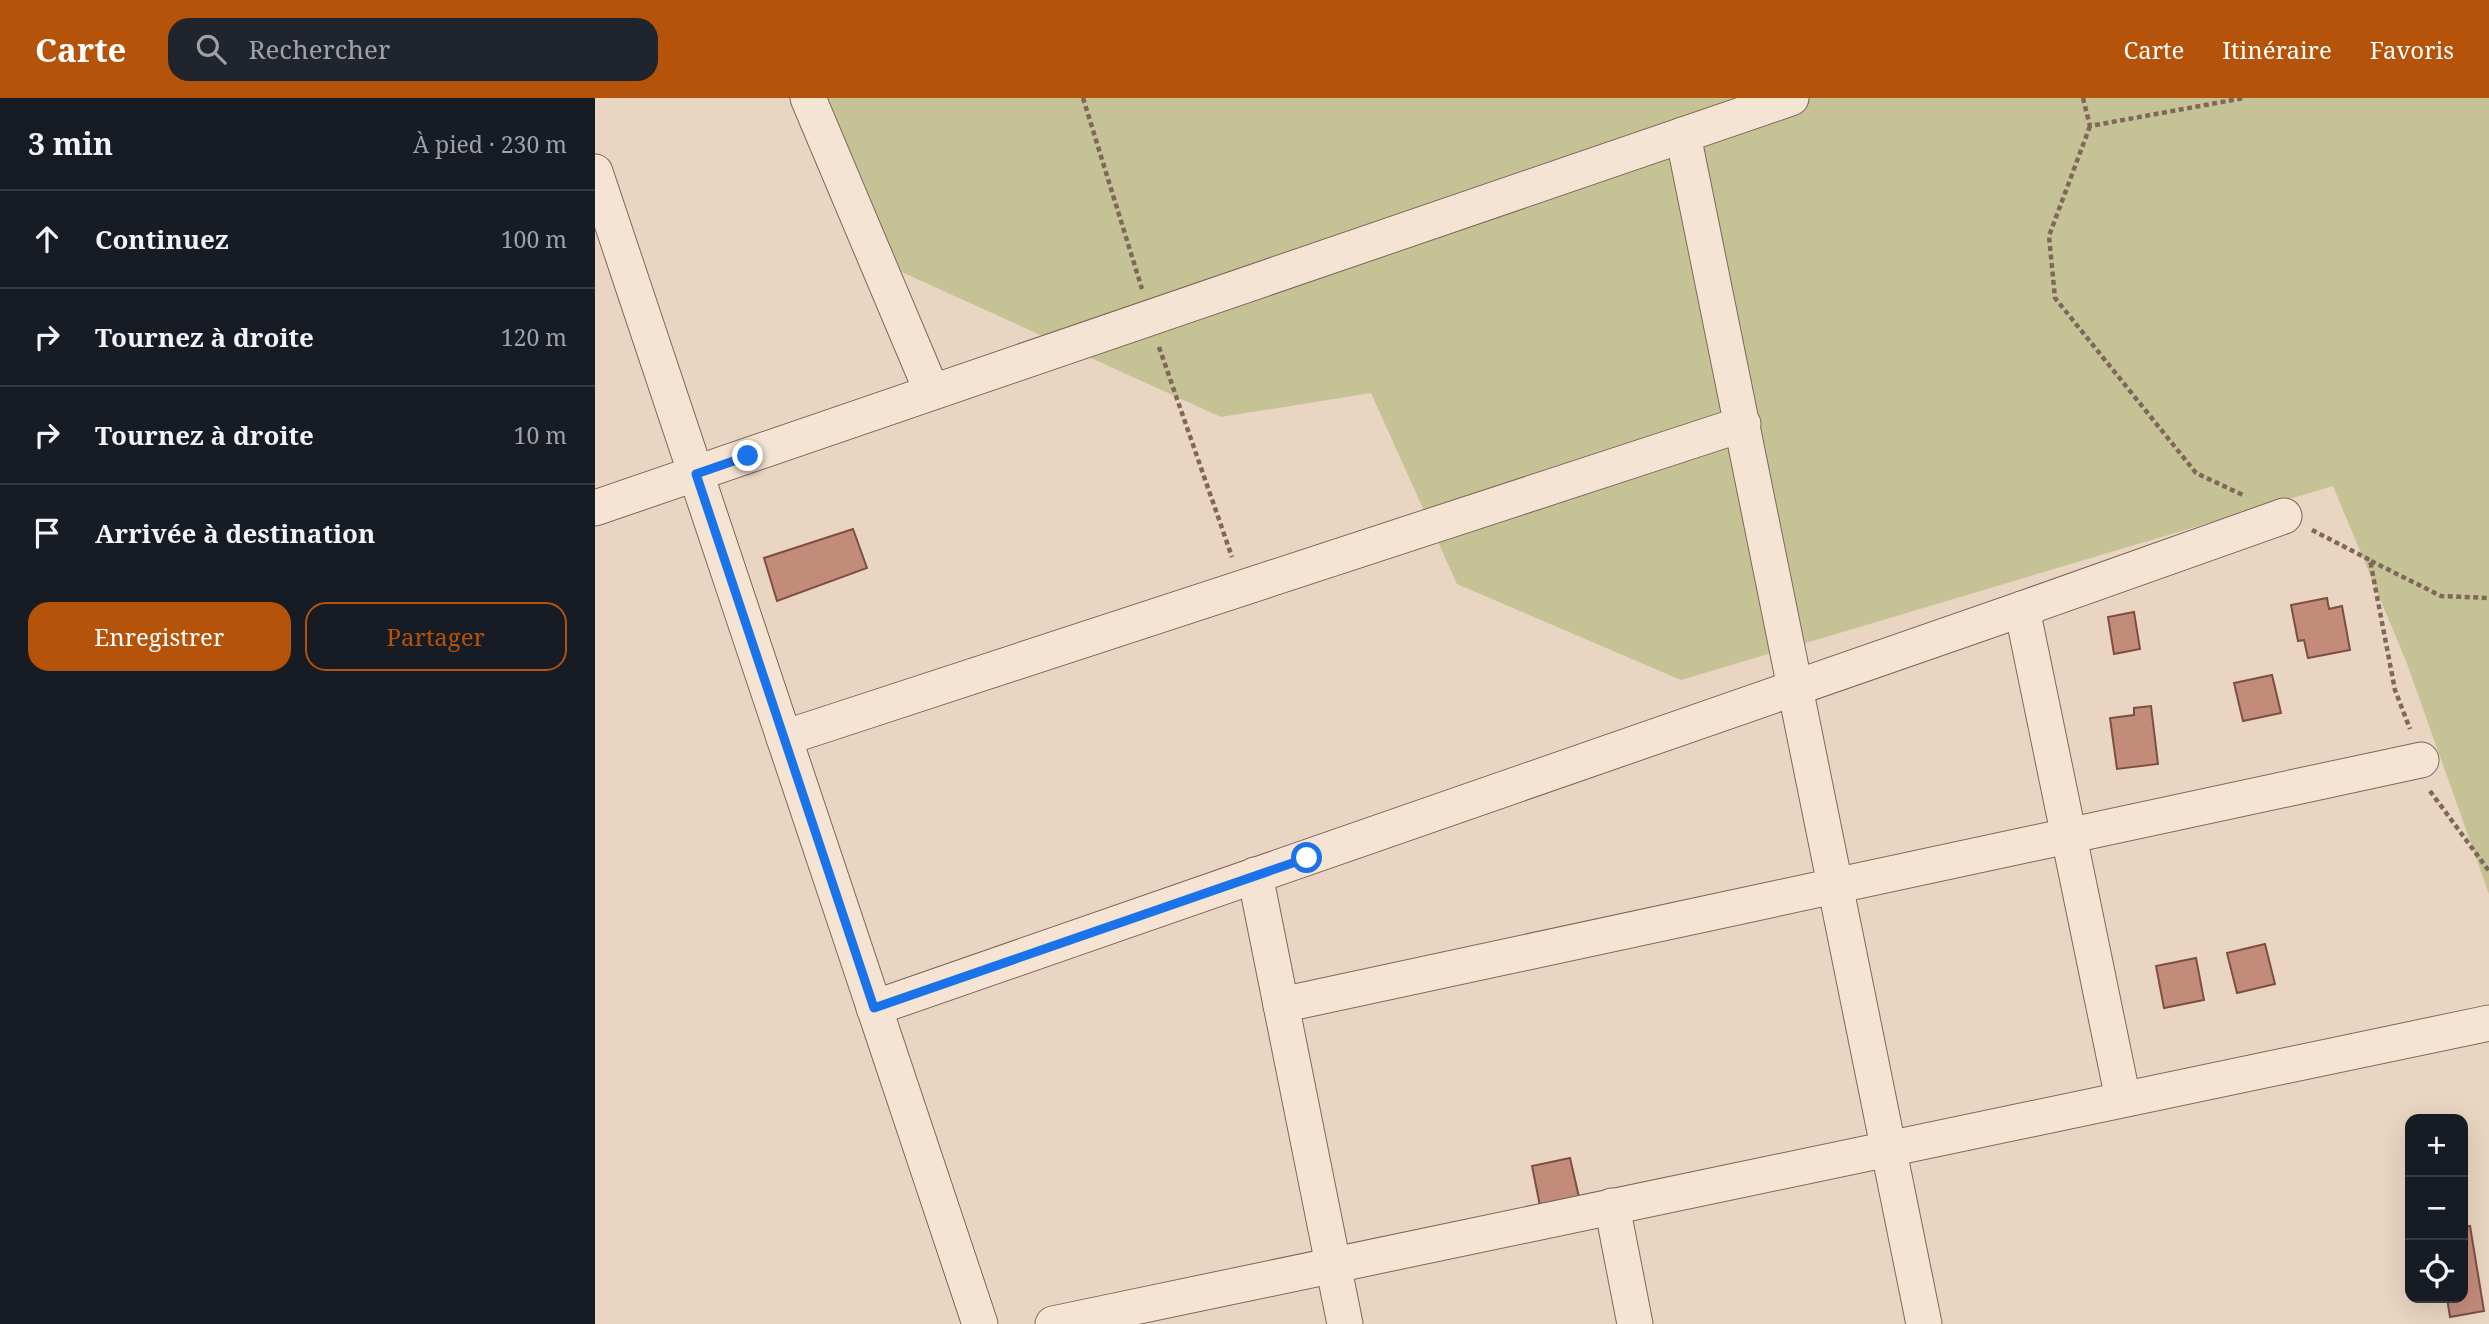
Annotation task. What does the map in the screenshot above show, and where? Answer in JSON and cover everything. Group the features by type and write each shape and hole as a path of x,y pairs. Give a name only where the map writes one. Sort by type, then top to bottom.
{"street":[{"path":"808,98 932,392"},
{"path":"595,508 1791,98"},
{"path":"1683,135 1924,1324"},
{"path":"595,172 980,1324"},
{"path":"784,738 1743,425"},
{"path":"874,1008 2284,516"},
{"path":"2022,609 2123,1099"},
{"path":"1281,1005 2421,760"},
{"path":"1255,875 1345,1324"},
{"path":"1053,1324 2489,1023"},
{"path":"1612,1206 1635,1324"}],"path":[{"path":"2083,98 2090,127 2244,98"},
{"path":"2370,561 2441,596 2489,597"}],"shaded area":[{"path":"828,98 2489,98 2489,894 2406,661 2333,486 1681,680 1457,584 1371,393 1221,417 895,269"}],"building":[{"path":"853,529 867,568 777,601 764,558"},
{"path":"2327,598 2329,609 2342,606 2350,650 2308,658 2304,640 2298,641 2291,605"},
{"path":"2134,612 2140,649 2114,654 2108,617"},
{"path":"2272,675 2281,713 2243,721 2234,683"},
{"path":"2151,706 2158,764 2117,769 2110,718 2134,715 2134,708"},
{"path":"2265,944 2275,984 2237,993 2227,953"},
{"path":"2196,958 2204,1000 2164,1008 2156,966"},
{"path":"1570,1158 1579,1197 1540,1206 1532,1166"},
{"path":"2468,1226 2484,1311 2450,1317 2448,1303 2468,1303"}],"route":[{"path":"748,456 696,474 874,1008 1307,858"}]}
